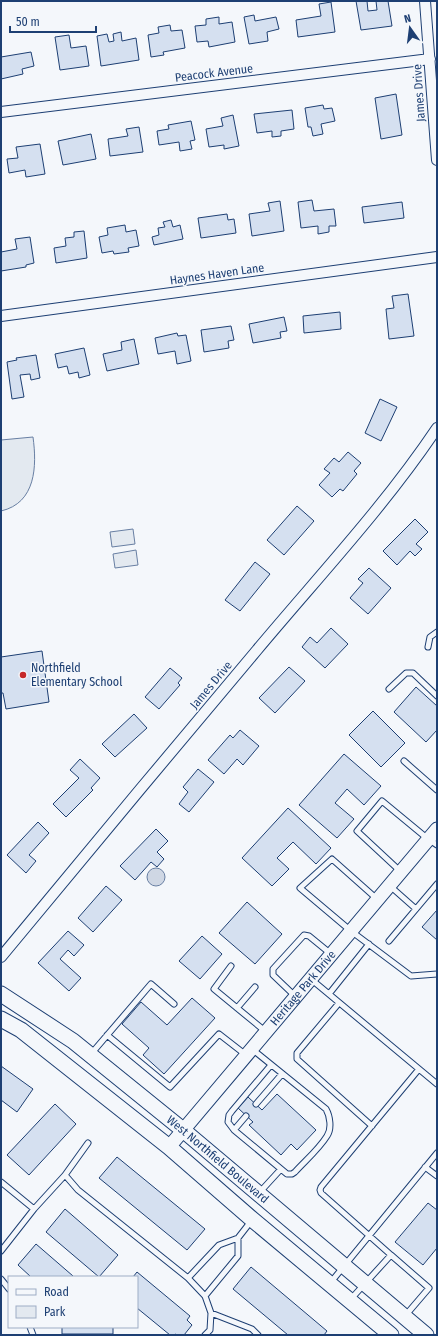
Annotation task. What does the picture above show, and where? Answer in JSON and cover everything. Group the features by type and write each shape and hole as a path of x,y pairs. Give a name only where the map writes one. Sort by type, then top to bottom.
{"main road":[{"name":"West Northfield Boulevard","path":"1,994 73,1041 90,1054 183,1130 426,1335"},
{"name":"West Northfield Boulevard","path":"1,1019 21,1030 168,1147 391,1335"},
{"path":"253,1220 263,1198"}],"street":[{"name":"James Drive","path":"425,1 437,160"},
{"name":"Peacock Avenue","path":"1,112 430,59"},
{"name":"Haynes Haven Lane","path":"1,316 437,257"},
{"name":"James Drive","path":"1,957 346,545 419,455 437,428"},
{"name":"Heritage Park Drive","path":"168,1147 401,871 433,842 437,829"}],"lane":[{"path":"428,647 430,638 437,632"},
{"path":"389,688 406,673 413,673 437,696"},
{"path":"404,761 437,790"},
{"path":"401,871 357,831 382,801 433,842"},
{"path":"377,899 332,859 300,888 351,931 411,976 437,974"},
{"path":"389,941 437,884"},
{"path":"389,886 416,909"},
{"path":"296,996 273,975 273,969 304,935 309,936 331,954"},
{"path":"329,994 369,944"},
{"path":"231,966 214,989 265,1032"},
{"path":"310,979 437,1084"},
{"path":"90,1054 151,984 174,1004"},
{"path":"237,1008 255,987"},
{"path":"339,1003 297,1053 297,1059 372,1126"},
{"path":"107,1035 170,1088 219,1034 271,1065 326,1109 330,1118 330,1128 327,1136 292,1174 287,1174 280,1169 234,1130 228,1122 229,1115 271,1065"},
{"path":"404,1317 428,1288 321,1193 320,1190 419,1069"},
{"path":"256,1104 282,1074"},
{"path":"234,1130 246,1116"},
{"path":"1,1251 34,1209 64,1175 88,1143"},
{"path":"329,1284 437,1153"},
{"path":"426,1167 437,1176"},
{"path":"263,1198 280,1169"},
{"path":"64,1175 78,1190 188,1278 205,1296 211,1313 210,1330 205,1335"},
{"path":"1,1182 34,1209"},
{"path":"188,1278 219,1245 238,1238 253,1220"},
{"path":"205,1296 238,1256 238,1238"},
{"path":"350,1300 391,1255"},
{"path":"1,1279 8,1288"},
{"path":"211,1313 252,1329 258,1335"}],"green space":[{"path":"33,437 35,460 34,471 28,492 13,507 1,511 1,440"},
{"path":"133,529 135,544 112,547 110,532"},
{"path":"136,550 138,565 115,568 113,554"}],"shaded area":[{"path":"156,868 162,871 165,877 162,883 156,886 150,883 147,877 150,871"}],"building":[{"path":"356,1 367,1 368,11 377,10 376,1 388,1 392,26 361,30"},
{"path":"331,2 335,32 298,37 296,20 321,16 319,4"},
{"path":"254,15 255,21 276,17 279,29 267,32 268,41 249,44 244,17"},
{"path":"219,17 219,24 232,22 235,42 209,47 208,41 197,42 195,26 206,25 206,19"},
{"path":"170,25 171,31 182,30 185,48 163,52 164,55 151,57 148,35 159,33 158,27"},
{"path":"121,32 122,41 136,38 139,60 101,66 97,36 107,34 109,42 114,41 113,34"},
{"path":"69,35 71,48 86,46 89,66 60,70 55,37"},
{"path":"31,52 34,66 22,69 23,74 1,79 1,57"},
{"path":"396,94 402,135 381,139 375,98"},
{"path":"323,105 324,109 332,108 335,121 321,124 323,134 313,136 311,127 308,127 305,108"},
{"path":"292,110 294,129 281,131 281,136 272,137 272,131 257,133 254,114"},
{"path":"233,115 239,146 224,149 224,145 209,147 206,129 223,126 221,118"},
{"path":"191,121 195,140 190,141 192,149 180,151 179,142 159,145 157,131 169,129 168,125"},
{"path":"139,127 143,152 110,156 108,139 128,136 126,129"},
{"path":"91,134 96,159 63,165 58,141"},
{"path":"40,144 45,174 26,177 25,170 9,173 7,159 18,158 16,147"},
{"path":"312,200 314,211 334,209 336,226 329,226 329,232 318,234 318,226 301,228 298,202"},
{"path":"280,201 284,231 252,236 249,214 270,211 268,203"},
{"path":"402,202 404,218 364,223 362,207"},
{"path":"227,214 228,220 234,219 236,233 201,238 198,218"},
{"path":"171,220 173,227 180,225 183,239 154,245 152,237 159,235 158,228 165,227 163,222"},
{"path":"125,225 126,232 136,230 139,246 128,248 129,252 114,254 113,251 102,253 99,237 108,235 107,228"},
{"path":"84,231 87,258 56,263 54,248 66,246 65,238 74,237 74,232"},
{"path":"30,237 34,263 26,265 26,267 1,271 1,252 17,249 15,239"},
{"path":"408,294 414,336 389,339 386,309 394,308 392,296"},
{"path":"340,312 341,329 304,333 303,316"},
{"path":"284,317 287,331 280,332 281,338 253,343 249,324"},
{"path":"231,326 234,340 228,341 229,348 204,352 201,330"},
{"path":"177,333 178,336 186,335 191,361 177,364 175,351 158,354 155,338"},
{"path":"134,339 139,364 107,371 103,354 122,350 121,342"},
{"path":"84,348 90,375 79,378 78,372 69,374 67,366 58,368 55,354"},
{"path":"36,355 40,378 31,380 30,374 20,375 24,397 12,399 7,362 17,360 16,358"},
{"path":"380,399 397,407 381,441 365,433"},
{"path":"348,452 361,463 354,471 357,474 343,491 340,489 332,497 319,485 330,473 324,469 334,458 339,462"},
{"path":"297,506 314,521 284,555 267,540"},
{"path":"415,519 428,532 416,544 422,549 415,556 410,551 397,565 383,551"},
{"path":"255,562 270,574 240,611 225,600"},
{"path":"369,568 391,588 368,614 350,598 363,583 358,579"},
{"path":"331,628 348,644 325,668 302,647 310,637 317,643"},
{"name":"Northfield Elementary School","path":"42,651 49,702 6,709 3,693 1,693 1,657"},
{"path":"289,667 305,681 275,713 259,698"},
{"path":"170,668 182,678 178,683 180,685 159,709 145,697"},
{"path":"416,687 437,706 437,730 426,742 394,712"},
{"path":"373,711 405,743 381,767 349,735"},
{"path":"134,714 147,728 115,757 102,744"},
{"path":"240,730 259,746 243,765 237,759 224,774 208,760 230,735 233,738"},
{"path":"344,754 381,786 364,805 347,789 335,803 354,819 337,838 299,805"},
{"path":"80,759 100,778 91,788 93,790 66,817 53,804 79,778 70,770"},
{"path":"198,769 214,782 189,812 179,804 188,792 183,787"},
{"path":"288,808 331,848 316,864 293,842 277,858 289,869 272,886 242,858"},
{"path":"38,822 49,833 29,855 36,861 26,873 7,855"},
{"path":"156,829 168,841 157,852 164,859 157,867 151,862 135,880 120,866"},
{"path":"106,886 122,900 93,932 78,918"},
{"path":"247,902 282,934 255,964 219,933"},
{"path":"437,910 437,940 422,927"},
{"path":"68,931 84,945 74,956 68,950 60,959 81,978 69,991 38,963"},
{"path":"202,936 222,954 200,979 179,961"},
{"path":"192,998 215,1018 164,1074 143,1055 149,1048 122,1024 141,1002 167,1025"},
{"path":"1,1066 33,1089 17,1112 1,1100"},
{"path":"277,1094 316,1130 297,1150 291,1144 281,1155 249,1125 253,1122 238,1108 248,1097 262,1110"},
{"path":"55,1104 76,1124 29,1175 7,1155"},
{"path":"117,1157 205,1229 187,1250 99,1178"},
{"path":"428,1203 437,1210 437,1248 423,1265 395,1242"},
{"path":"65,1209 118,1255 100,1276 98,1276 46,1232"},
{"path":"36,1244 73,1276 30,1276 18,1265"},
{"path":"251,1267 327,1331 324,1335 288,1335 233,1289"},
{"path":"137,1272 190,1316 187,1320 192,1325 184,1335 170,1335 138,1309 138,1276 134,1276"},
{"path":"62,1328 113,1328 113,1334 62,1334"}],"place":[{"name":"Northfield Elementary School","path":"23,675"}]}
